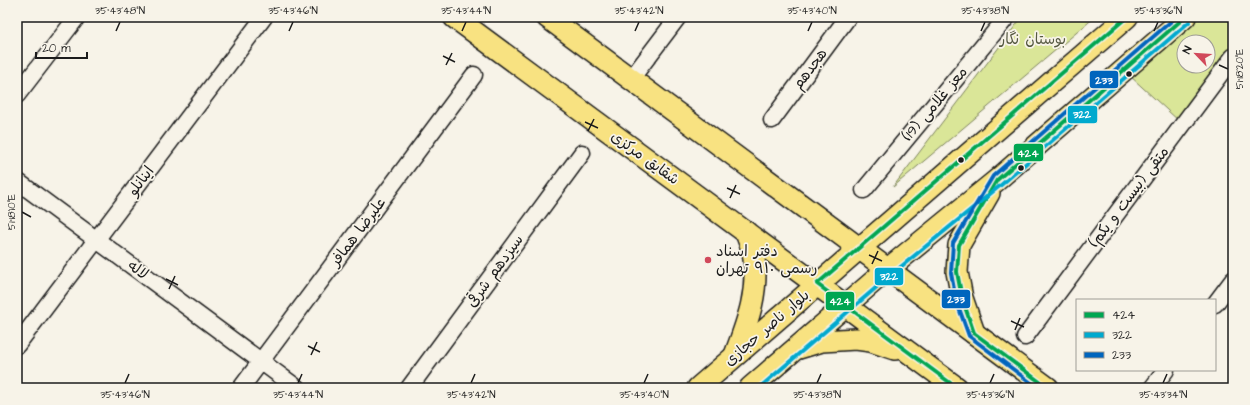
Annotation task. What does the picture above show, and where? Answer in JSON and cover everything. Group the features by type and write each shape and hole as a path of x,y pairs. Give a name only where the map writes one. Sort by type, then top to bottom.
{"main road":[{"name":"شقایق مرکزی","path":"454,17 957,388"},
{"path":"547,17 1048,388"},
{"name":"بلوار ناصر حجازی","path":"698,388 1127,17"},
{"path":"750,388 888,269 996,180 1185,17"},
{"path":"974,332 962,298 957,272 959,245 996,180"},
{"path":"734,357 746,324 755,286 755,269 752,251 746,232"},
{"path":"794,349 822,341 856,339 871,341 912,354"}],"street":[{"path":"17,95 77,17"},
{"name":"اینانلو","path":"17,345 264,17"},
{"path":"631,79 678,17"},
{"name":"هجدهم","path":"772,120 848,17"},
{"name":"معز غلامی (19)","path":"864,190 1007,17"},
{"name":"متقی (بیست و یکم)","path":"1025,337 1233,57"},
{"name":"علیرضا همافر","path":"241,388 474,75"},
{"name":"سیزدهم شرقی","path":"409,388 582,153"},
{"name":"لاله","path":"17,181 297,388"},
{"path":"1216,303 1233,280"},
{"path":"1152,388 1165,371"}],"green space":[{"name":"بوستان نگار","path":"1022,17 1095,17 893,187"},
{"path":"1192,17 1233,17 1233,52 1180,122 1129,75"}],"transit line":[{"name":"424","path":"957,388 817,284 1127,17"},
{"name":"233","path":"1038,388 969,336 956,300 951,273 953,243 993,176 1176,17"},
{"name":"424","path":"974,333 962,298 957,272 959,245 997,180 1185,17"},
{"name":"322","path":"759,388 892,274 1001,185 1189,22"},
{"name":"424","path":"974,333 1048,388"}],"place":[{"name":"دفتر اسناد رسمی ۹۱۰ تهران","path":"708,260"}]}
